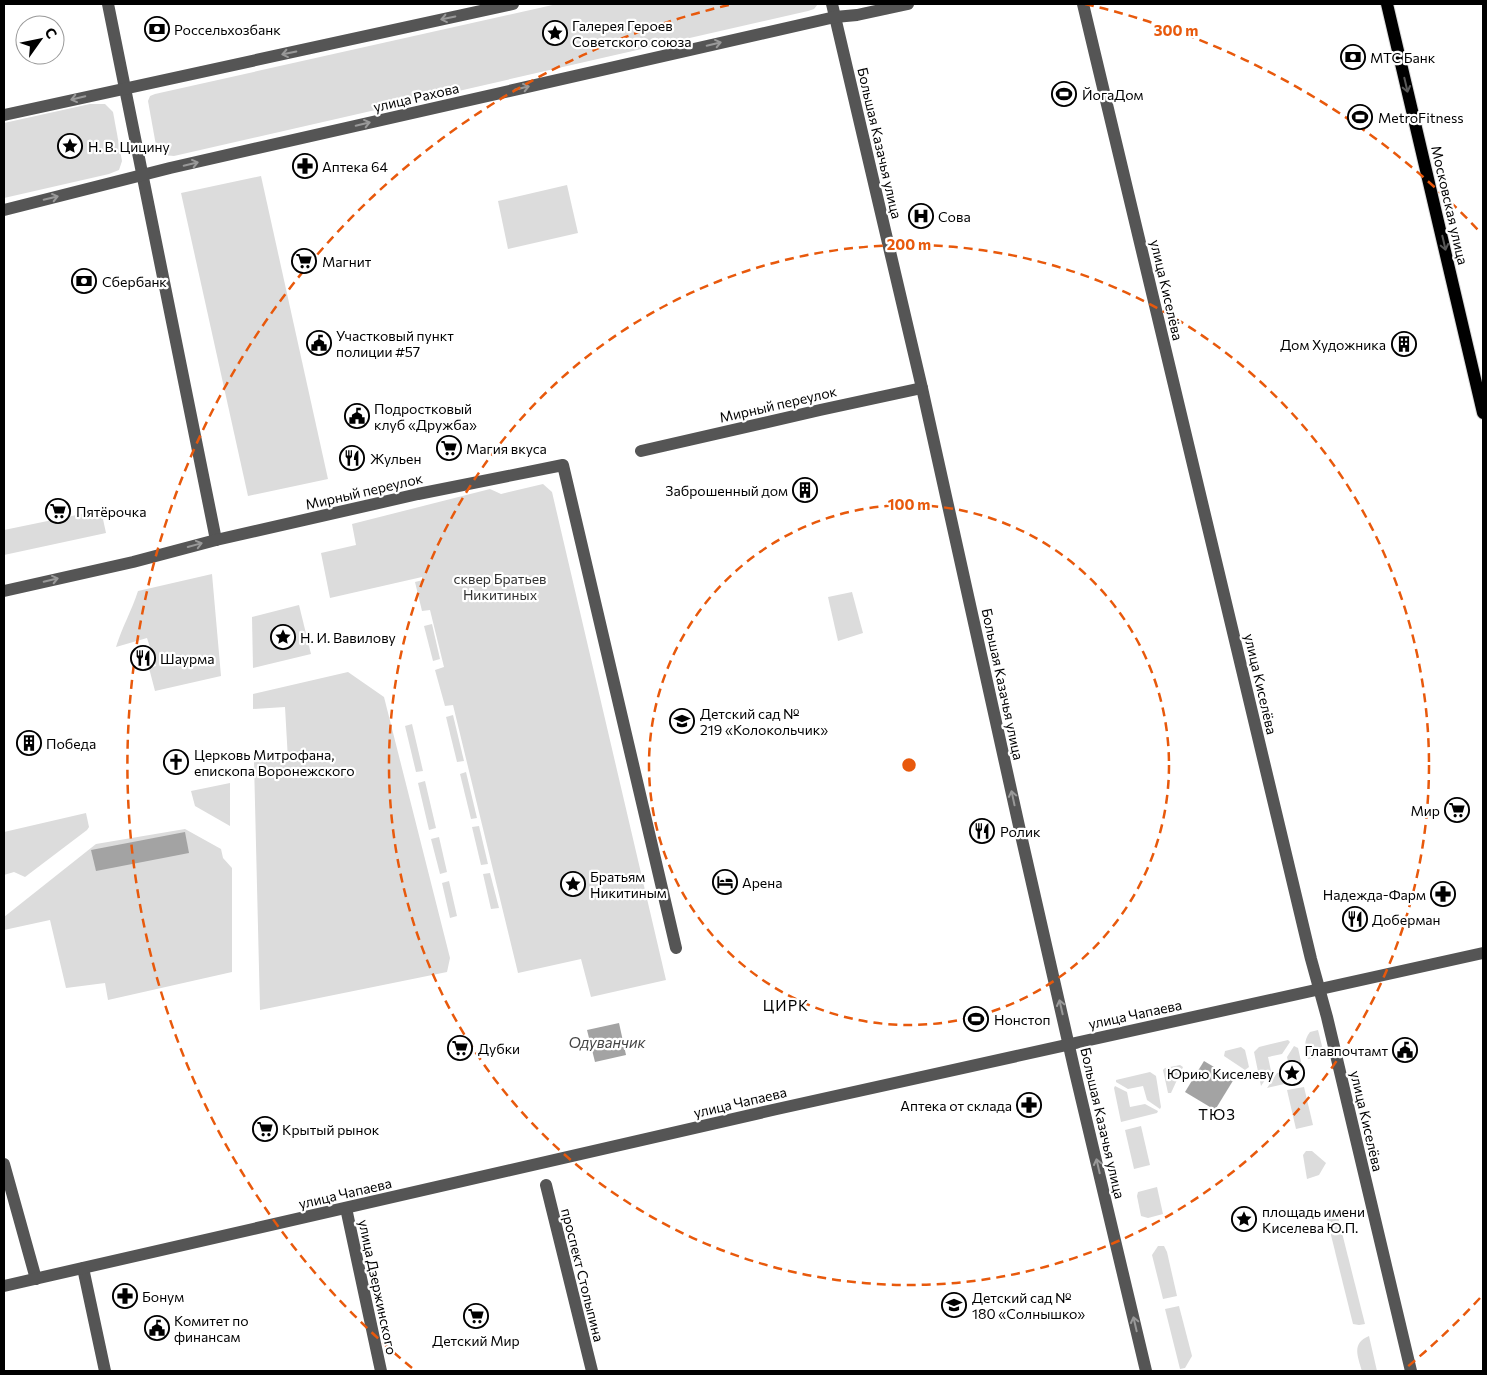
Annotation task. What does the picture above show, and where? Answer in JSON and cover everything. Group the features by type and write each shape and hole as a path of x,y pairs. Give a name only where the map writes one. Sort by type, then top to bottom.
{"main road":[{"name":"Московская улица","path":"1387,4 1483,413"}],"street":[{"path":"108,4 216,540"},
{"path":"4,115 513,4"},
{"name":"Большая Казачья улица","path":"832,4 922,388 1023,844 1146,1371"},
{"name":"улица Рахова","path":"4,210 143,176 835,17 908,4"},
{"name":"улица Киселёва","path":"1083,4 1411,1371"},
{"name":"Мирный переулок","path":"641,451 922,388"},
{"name":"Мирный переулок","path":"4,590 418,494 563,465 676,948"},
{"name":"улица Чапаева","path":"4,1286 1069,1044 1483,953"},
{"path":"4,1164 36,1279"},
{"name":"проспект Столыпина","path":"546,1185 592,1371"},
{"name":"улица Дзержинского","path":"346,1208 381,1371"},
{"path":"83,1268 104,1371"}],"green space":[{"path":"557,4 818,4 814,9 808,11 174,156 163,155 157,151 148,101 150,96 155,94"},
{"path":"90,104 105,104 113,112 122,161 119,170 109,174 4,198 4,123"},
{"path":"261,176 328,479 248,496 181,193"},
{"path":"567,185 578,233 508,249 498,201"},
{"name":"сквер Братьев Никитиных","path":"543,484 552,492 666,980 591,997 581,959 518,973 453,705 445,706 435,670 444,667 430,610 422,611 415,582 423,580 422,577 330,598 321,553 356,545 352,524 490,489 501,494"},
{"path":"101,510 106,533 4,555 4,530"},
{"path":"212,574 221,676 155,691 149,668 156,666 147,638 116,647 138,591"},
{"path":"852,592 863,633 838,641 828,597"},
{"path":"299,605 311,654 253,668 252,617"},
{"path":"432,624 440,659 433,661 424,626"},
{"path":"348,672 384,697 450,958 447,972 260,1010 254,762 288,760 285,707 253,709 253,694"},
{"path":"453,715 464,761 457,762 446,717"},
{"path":"412,724 423,771 416,772 405,726"},
{"path":"466,772 477,818 471,819 460,774"},
{"path":"425,781 436,828 429,830 418,783"},
{"path":"230,783 230,826 195,806 191,791"},
{"path":"86,813 89,827 87,830 25,877 14,872 4,875 4,832"},
{"path":"479,826 488,864 481,865 472,827"},
{"path":"185,829 221,849 223,858 232,868 232,972 108,1000 105,983 66,988 50,920 4,930 4,917 96,844"},
{"path":"439,837 447,872 440,874 431,839"},
{"path":"490,873 499,908 491,909 483,874"},
{"path":"449,881 457,916 450,918 442,883"},
{"path":"1318,1030 1323,1050 1318,1057 1308,1059 1305,1048 1306,1038 1310,1032"},
{"path":"1288,1040 1290,1042 1282,1054 1268,1057 1271,1071 1261,1086 1254,1052 1259,1047"},
{"path":"1294,1046 1298,1048 1304,1075 1302,1080 1267,1088 1277,1073 1290,1070 1287,1057"},
{"path":"1241,1047 1245,1050 1249,1067 1245,1070 1224,1056 1225,1051"},
{"path":"1180,1065 1183,1067 1171,1093 1168,1093 1163,1070"},
{"path":"1150,1072 1156,1076 1160,1109 1147,1100 1143,1086 1128,1089 1116,1082 1116,1080"},
{"path":"1115,1086 1127,1092 1130,1107 1145,1104 1158,1111 1157,1113 1121,1122"},
{"path":"1304,1087 1313,1125 1296,1129 1287,1090"},
{"path":"1141,1126 1150,1165 1134,1169 1125,1130"},
{"path":"1306,1151 1312,1151 1326,1163 1319,1175 1307,1179 1303,1155"},
{"path":"1157,1187 1163,1214 1148,1218 1141,1216 1138,1192"},
{"path":"1336,1209 1365,1324 1353,1324 1326,1215"},
{"path":"1158,1246 1164,1246 1167,1252 1177,1296 1163,1299 1152,1255"},
{"path":"1179,1306 1192,1356 1185,1368 1180,1369 1165,1309"},
{"path":"1369,1336 1377,1371 1362,1371 1358,1356 1357,1351 1360,1342"}],"water":[{"path":"185,832 189,853 96,871 91,850"},
{"name":"Одуванчик","path":"619,1023 626,1055 595,1062 587,1030"},
{"path":"1204,1061 1234,1079 1215,1110 1185,1092"}],"place":[{"name":"Россельхозбанк","path":"157,29"},
{"name":"Галерея Героев Советского союза","path":"555,33"},
{"name":"МТС Банк","path":"1353,57"},
{"name":"ЙогаДом","path":"1064,94"},
{"name":"MetroFitness","path":"1360,117"},
{"name":"Н. В. Цицину","path":"70,146"},
{"name":"Аптека 64","path":"305,166"},
{"name":"Сова","path":"921,216"},
{"name":"Магнит","path":"304,261"},
{"name":"Сбербанк","path":"84,281"},
{"name":"Участковый пункт полиции #57","path":"319,343"},
{"name":"Дом Художника","path":"1404,344"},
{"name":"Подростковый клуб «Дружба»","path":"357,416"},
{"name":"Магия вкуса","path":"449,448"},
{"name":"Жульен","path":"352,458"},
{"name":"Заброшенный дом","path":"805,490"},
{"name":"Пятёрочка","path":"58,511"},
{"name":"Н. И. Вавилову","path":"283,637"},
{"name":"Шаурма","path":"143,658"},
{"name":"Детский сад № 219 «Колокольчик»","path":"682,721"},
{"name":"Победа","path":"29,743"},
{"name":"Церковь Митрофана, епископа Воронежского","path":"176,762"},
{"name":"Мир","path":"1457,810"},
{"name":"Ролик","path":"982,831"},
{"name":"Арена","path":"725,882"},
{"name":"Братьям Никитиным","path":"573,884"},
{"name":"Надежда-Фарм","path":"1443,894"},
{"name":"Доберман","path":"1355,919"},
{"name":"Нонстоп","path":"976,1019"},
{"name":"Дубки","path":"460,1048"},
{"name":"Главпочтамт","path":"1405,1050"},
{"name":"Юрию Киселеву","path":"1292,1073"},
{"name":"Аптека от склада","path":"1029,1105"},
{"name":"Крытый рынок","path":"265,1129"},
{"name":"площадь имени Киселева Ю.П.","path":"1244,1219"},
{"name":"Бонум","path":"125,1296"},
{"name":"Детский сад № 180 «Солнышко»","path":"954,1305"},
{"name":"Детский Мир","path":"476,1316"},
{"name":"Комитет по финансам","path":"157,1328"}],"district":[{"name":"ЦИРК","path":"786,1005"},
{"name":"ТЮЗ","path":"1217,1114"}]}
